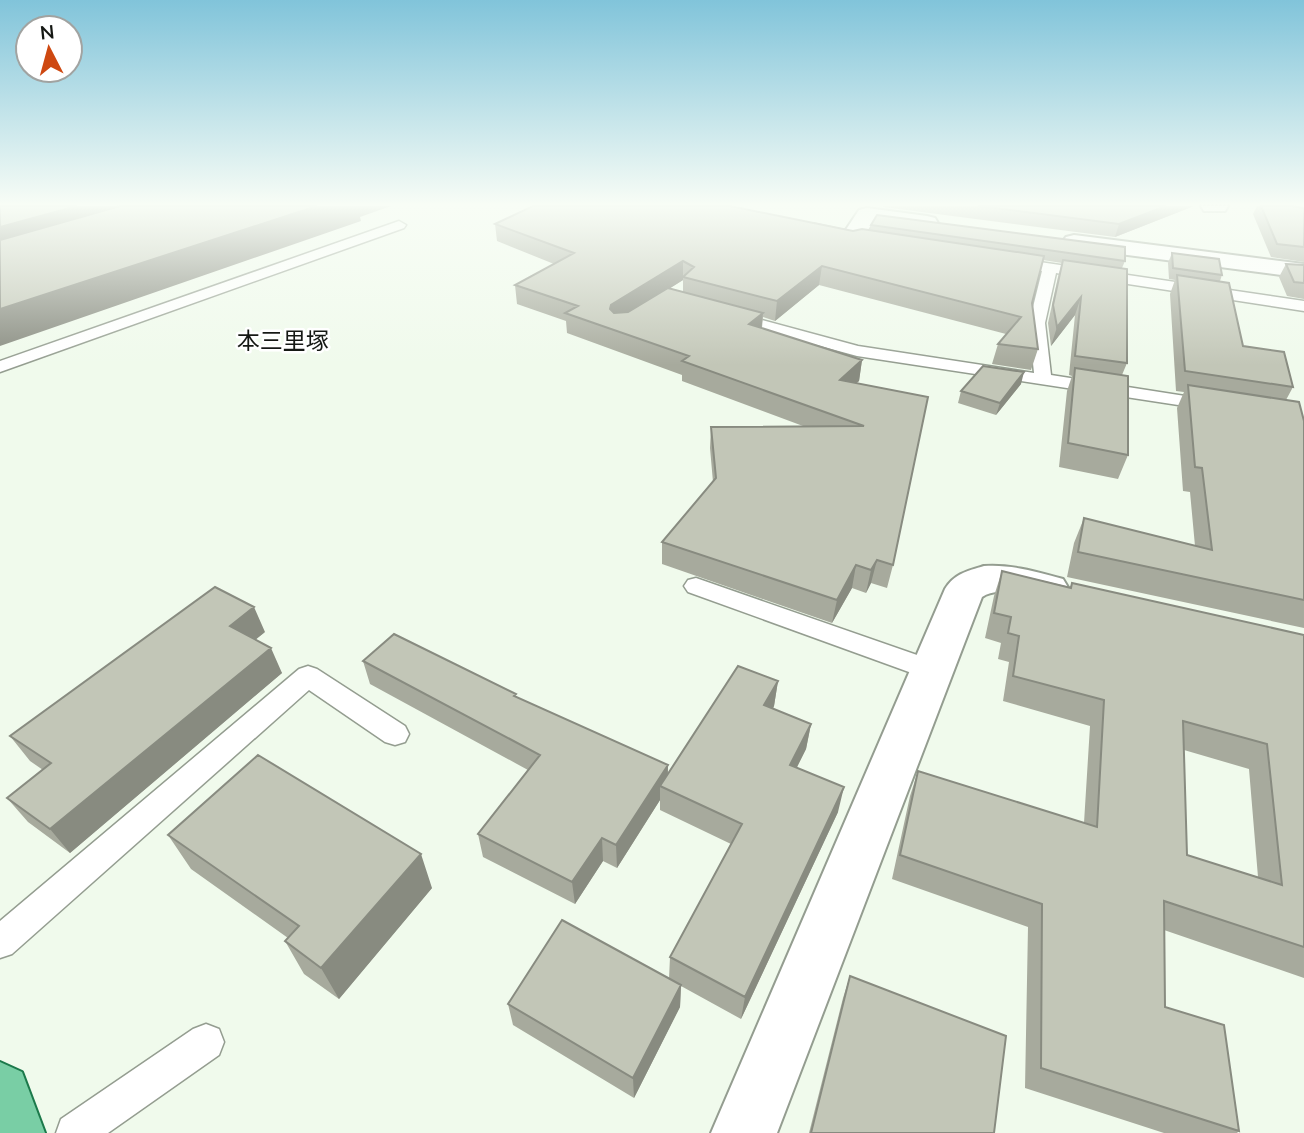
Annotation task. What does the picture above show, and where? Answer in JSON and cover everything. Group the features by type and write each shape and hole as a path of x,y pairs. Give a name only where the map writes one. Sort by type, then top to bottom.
{"main road":[{"path":"0,1094 12,1133"}],"street":[{"path":"1208,259 1304,271"},
{"path":"744,1133 965,589 976,579 998,578 1091,599"}],"lane":[{"path":"0,367 304,259"},
{"path":"997,260 1304,306"},
{"path":"1043,380 1037,323 1050,267"},
{"path":"716,313 857,351 1235,409"},
{"path":"696,586 932,670"},
{"path":"0,942 308,676 394,734"},
{"path":"75,1133 206,1042"}],"building":[{"path":"0,259 154,259 0,309"},
{"path":"563,259 1043,259 1032,303 1038,349 998,344 1021,317 822,266 777,301 683,277 694,267 683,261 611,305 610,309 614,313 628,312 668,288 763,313 749,324 862,360 840,380 928,397 893,565 877,560 871,570 856,565 837,600 662,542 716,478 711,427 864,426 682,361 689,356 565,313 578,306 515,285"},
{"path":"1172,259 1219,259 1222,275 1173,268"},
{"path":"1063,260 1127,269 1127,363 1075,356 1081,297 1057,327 1053,305"},
{"path":"1286,264 1304,265 1304,283 1294,282"},
{"path":"1177,275 1229,283 1243,346 1284,352 1293,387 1185,371"},
{"path":"983,366 1024,372 1000,403 961,391"},
{"path":"1075,368 1128,376 1128,455 1068,443"},
{"path":"1188,385 1299,402 1304,421 1304,600 1078,552 1084,518 1212,550 1202,468 1195,467"},
{"path":"1002,571 1071,588 1072,583 1304,635 1304,947 1164,901 1165,1007 1224,1025 1239,1131 1041,1068 1042,904 900,855 918,771 1097,827 1104,700 1013,676 1019,636 1008,633 1011,617 994,613","holes":["1183,721 1267,744 1282,885 1187,855"]},
{"path":"215,587 254,607 230,626 271,648 50,829 7,798 51,763 10,736"},
{"path":"394,634 516,694 514,696 668,765 616,845 602,838 572,882 478,834 540,755 363,661"},
{"path":"738,666 778,681 764,705 811,724 790,765 844,787 745,997 670,957 742,824 660,786"},
{"path":"258,755 421,854 321,968 285,941 299,926 168,835"},
{"path":"562,920 681,985 633,1078 508,1004"},
{"path":"850,976 1006,1036 994,1133 811,1133"}],"district":[{"name":"本三里塚","path":"283,341"}]}
